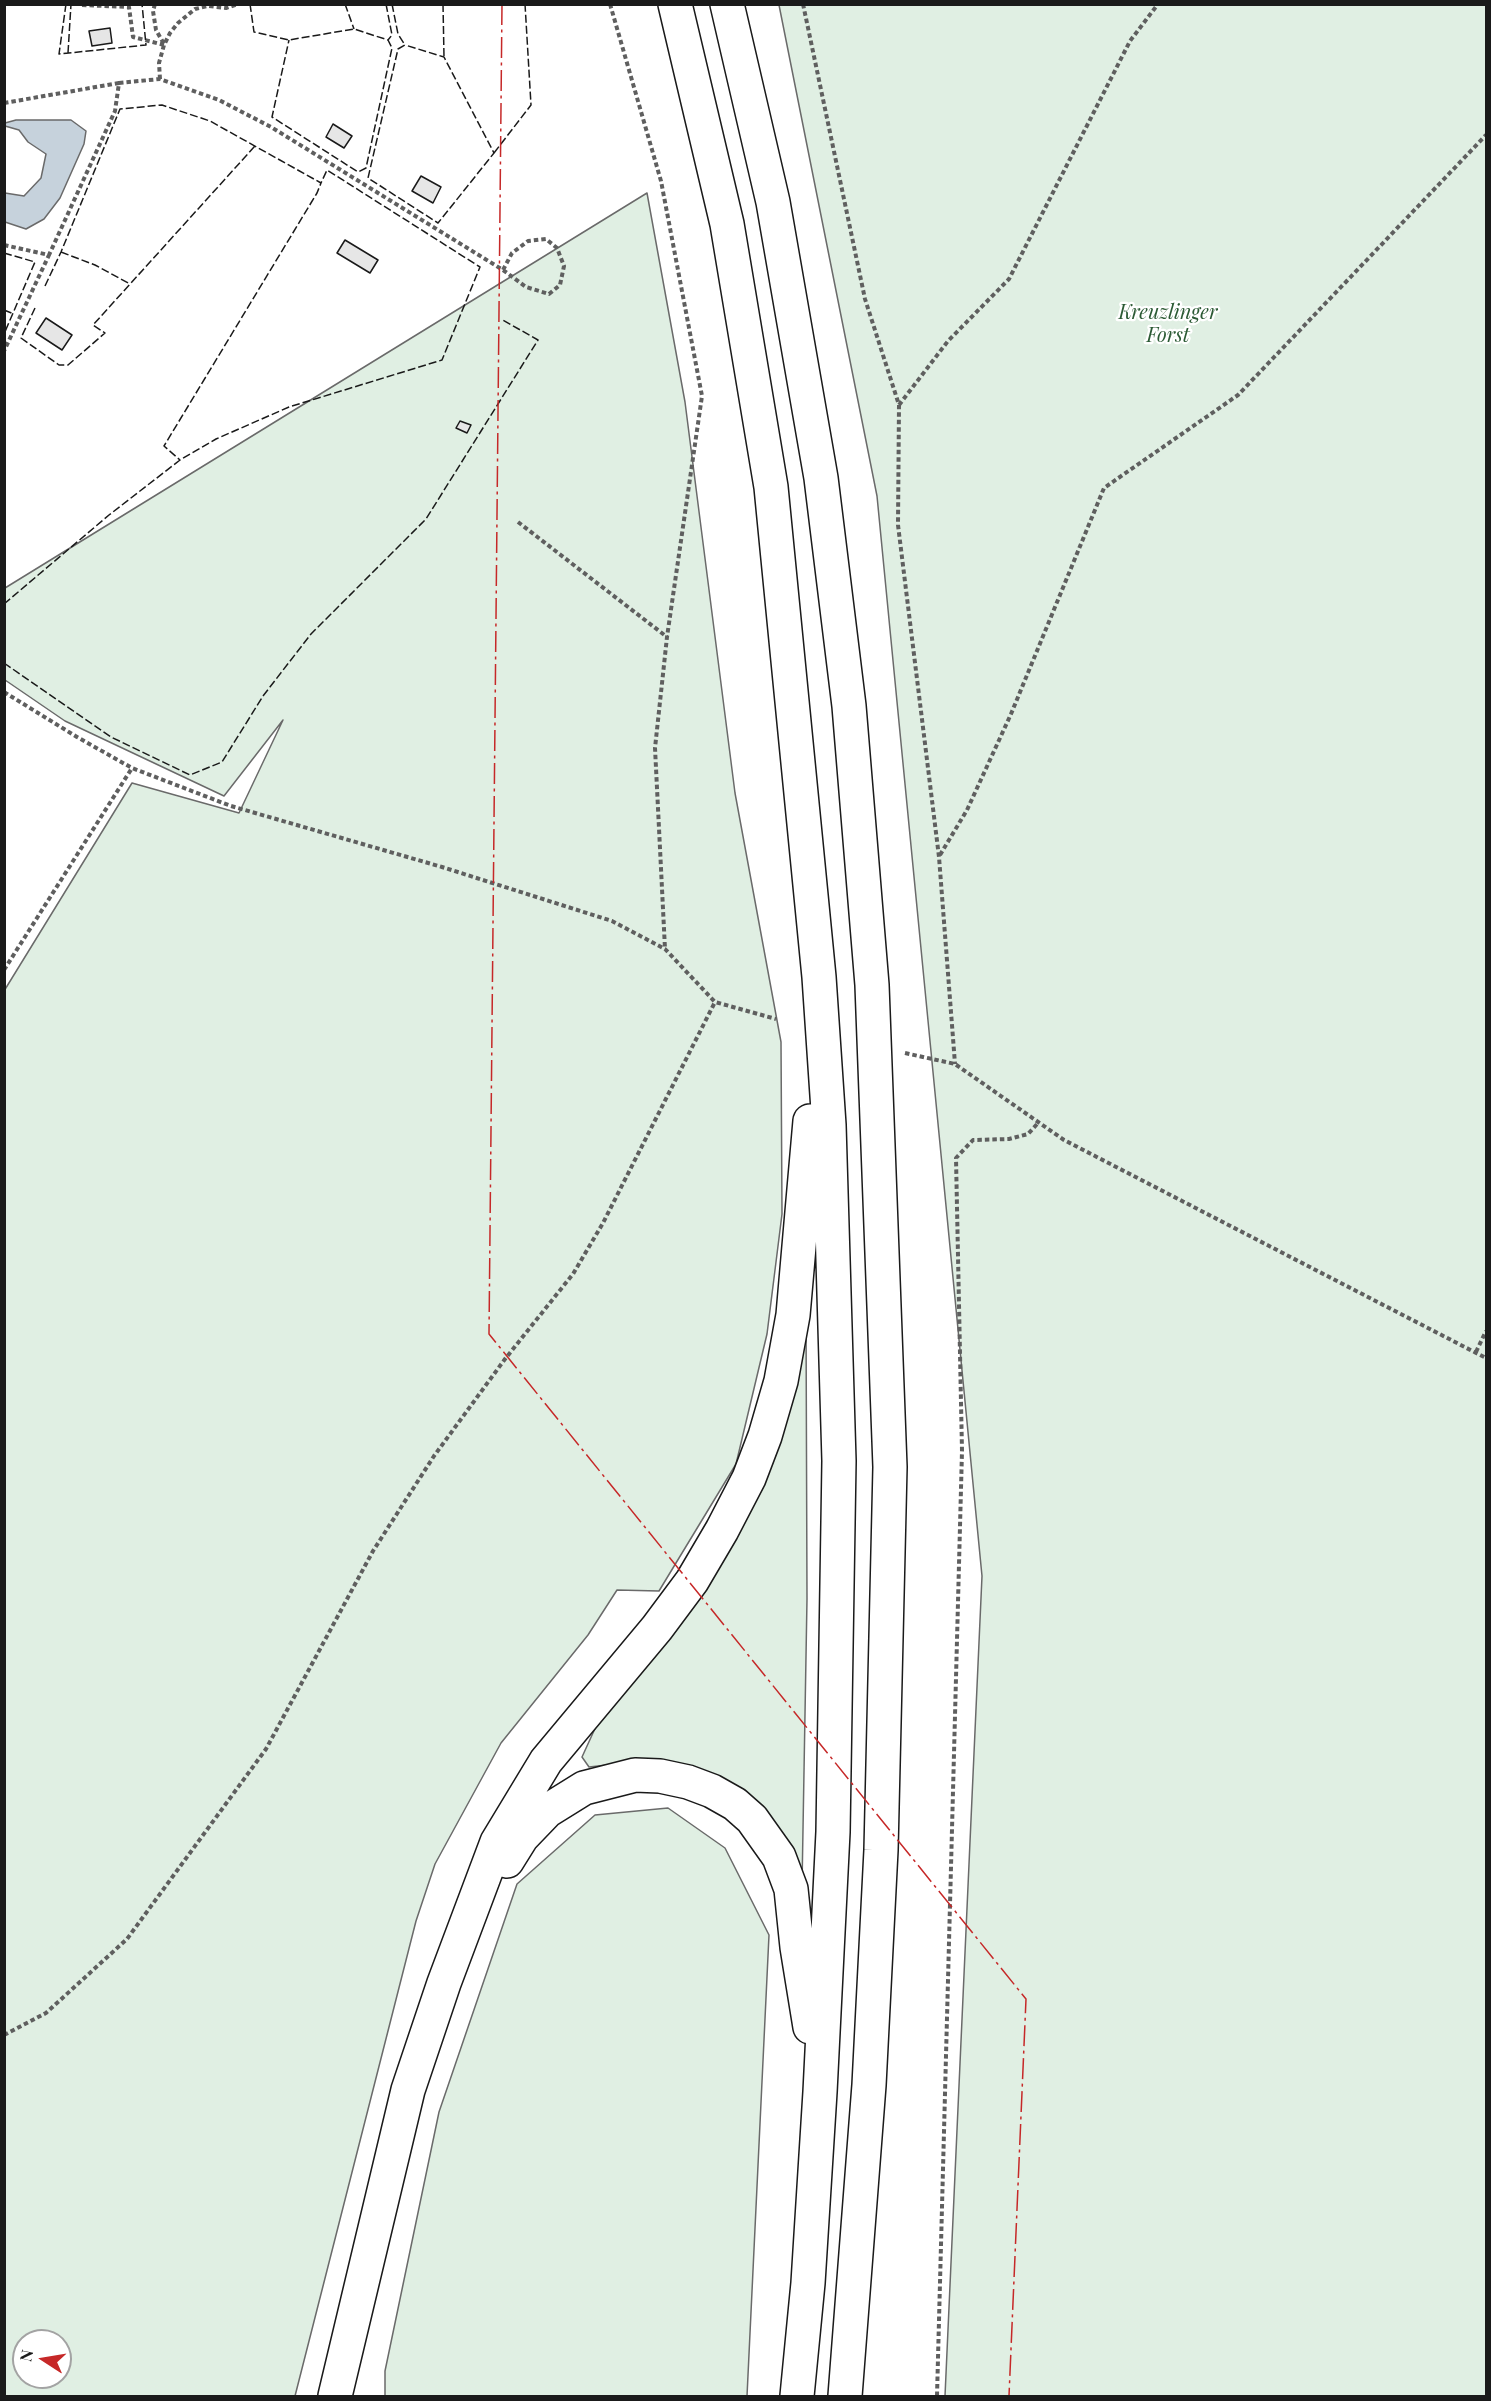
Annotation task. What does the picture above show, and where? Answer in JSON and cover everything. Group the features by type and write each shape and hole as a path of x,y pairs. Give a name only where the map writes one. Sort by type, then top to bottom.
{"highway":[{"path":"675,4 727,224 771,488 819,976 829,1125 839,1461 833,1832 808,2283 797,2397"},
{"path":"727,4 773,202 821,478 849,706 872,985 890,1467 881,1850 869,2085 845,2397"},
{"path":"341,2388 408,2090 422,2045 497,1842 546,1761 572,1727 657,1628 692,1581 749,1478 765,1436 782,1380 793,1315 806,1189 819,976"},
{"path":"463,1934 522,1837 547,1811 566,1798 584,1788 635,1775 660,1776 688,1782 711,1791 735,1804 766,1836 778,1857 791,1889 797,1947 820,2092"}],"path":[{"path":"155,4 153,11 156,30 164,45"},
{"path":"160,79 159,63 170,33 195,9 207,6 226,8 238,4"},
{"path":"610,4 661,182 702,396 667,637 656,748 665,949"},
{"path":"803,4 865,299 899,405 898,525 939,857 955,1064"},
{"path":"899,405 948,341 1009,279 1130,41 1158,4"},
{"path":"82,5 129,7 133,37 164,45"},
{"path":"4,103 160,79 219,100 272,127 503,270 526,287 549,294 560,285 564,266 557,248 546,239 528,241 512,253 503,270"},
{"path":"4,351 115,111 119,84"},
{"path":"939,857 967,810 1011,714 1104,488 1238,395 1486,135"},
{"path":"4,245 49,255"},
{"path":"518,522 667,637"},
{"path":"4,692 132,768 231,806 442,867 612,921 665,949 715,1002 776,1019"},
{"path":"4,970 132,768"},
{"path":"4,2035 46,2013 127,1939 266,1749 373,1551 434,1456 579,1264 603,1223 715,1002"},
{"path":"905,1053 955,1064 1064,1140 1486,1358"},
{"path":"938,2397 962,1450 956,1158 973,1140 1009,1139 1028,1134 1038,1123"},
{"path":"1476,1352 1486,1331"}],"green space":[{"name":"Kreuzlinger Forst","path":"779,5 1486,5 1486,2396 945,2396 982,1576 877,496"},
{"path":"647,193 685,402 735,793 781,1042 782,1214 767,1334 736,1464 659,1591 617,1590 588,1635 501,1743 435,1864 416,1921 295,2396 5,2396 4,991 132,783 239,813 283,720 224,796 65,721 5,680 5,588"},
{"path":"806,1313 807,1599 802,1887 786,1842 635,1762 589,1767 582,1757 598,1722 679,1626"},
{"path":"668,1808 725,1848 769,1935 747,2396 385,2396 385,2371 439,2112 517,1884 595,1815"}],"shaded area":[{"path":"16,120 71,120 86,131 84,144 60,198 44,219 26,229 5,222 5,193 24,196 41,178 46,154 28,142 19,130 5,126 5,123"}],"building":[{"path":"110,28 112,43 92,46 89,31"},
{"path":"333,124 352,136 344,148 326,137"},
{"path":"421,176 441,187 433,203 412,191"},
{"path":"345,240 378,260 370,273 337,253"},
{"path":"46,318 72,335 62,350 36,333"},
{"path":"460,421 471,425 467,433 456,428"}],"fence":[{"path":"66,4 59,54 146,45 142,4"},
{"path":"68,53 71,4"},
{"path":"250,4 254,32 289,40 354,29 388,40 392,48 366,168 358,172 272,117 289,40"},
{"path":"345,4 354,29"},
{"path":"386,4 392,35 388,40"},
{"path":"392,4 398,34 405,45 398,49 368,178 438,223 494,153 444,57 405,45"},
{"path":"443,4 444,57"},
{"path":"494,153 531,105 525,4"},
{"path":"45,286 120,109 162,105 210,121 321,183 164,446 180,460"},
{"path":"35,308 21,338 59,365 68,365 105,333 93,325 255,146"},
{"path":"4,604 109,515 180,460 216,439 289,407 442,360 480,267 327,170 321,183"},
{"path":"61,252 95,265 130,284"},
{"path":"4,253 35,262 4,334"},
{"path":"4,310 14,314"},
{"path":"4,663 111,737 190,775 222,762 263,696 311,634 426,519 538,340 501,319"}],"power":[{"path":"502,4 489,1334 1026,1999 1009,2396"}]}
